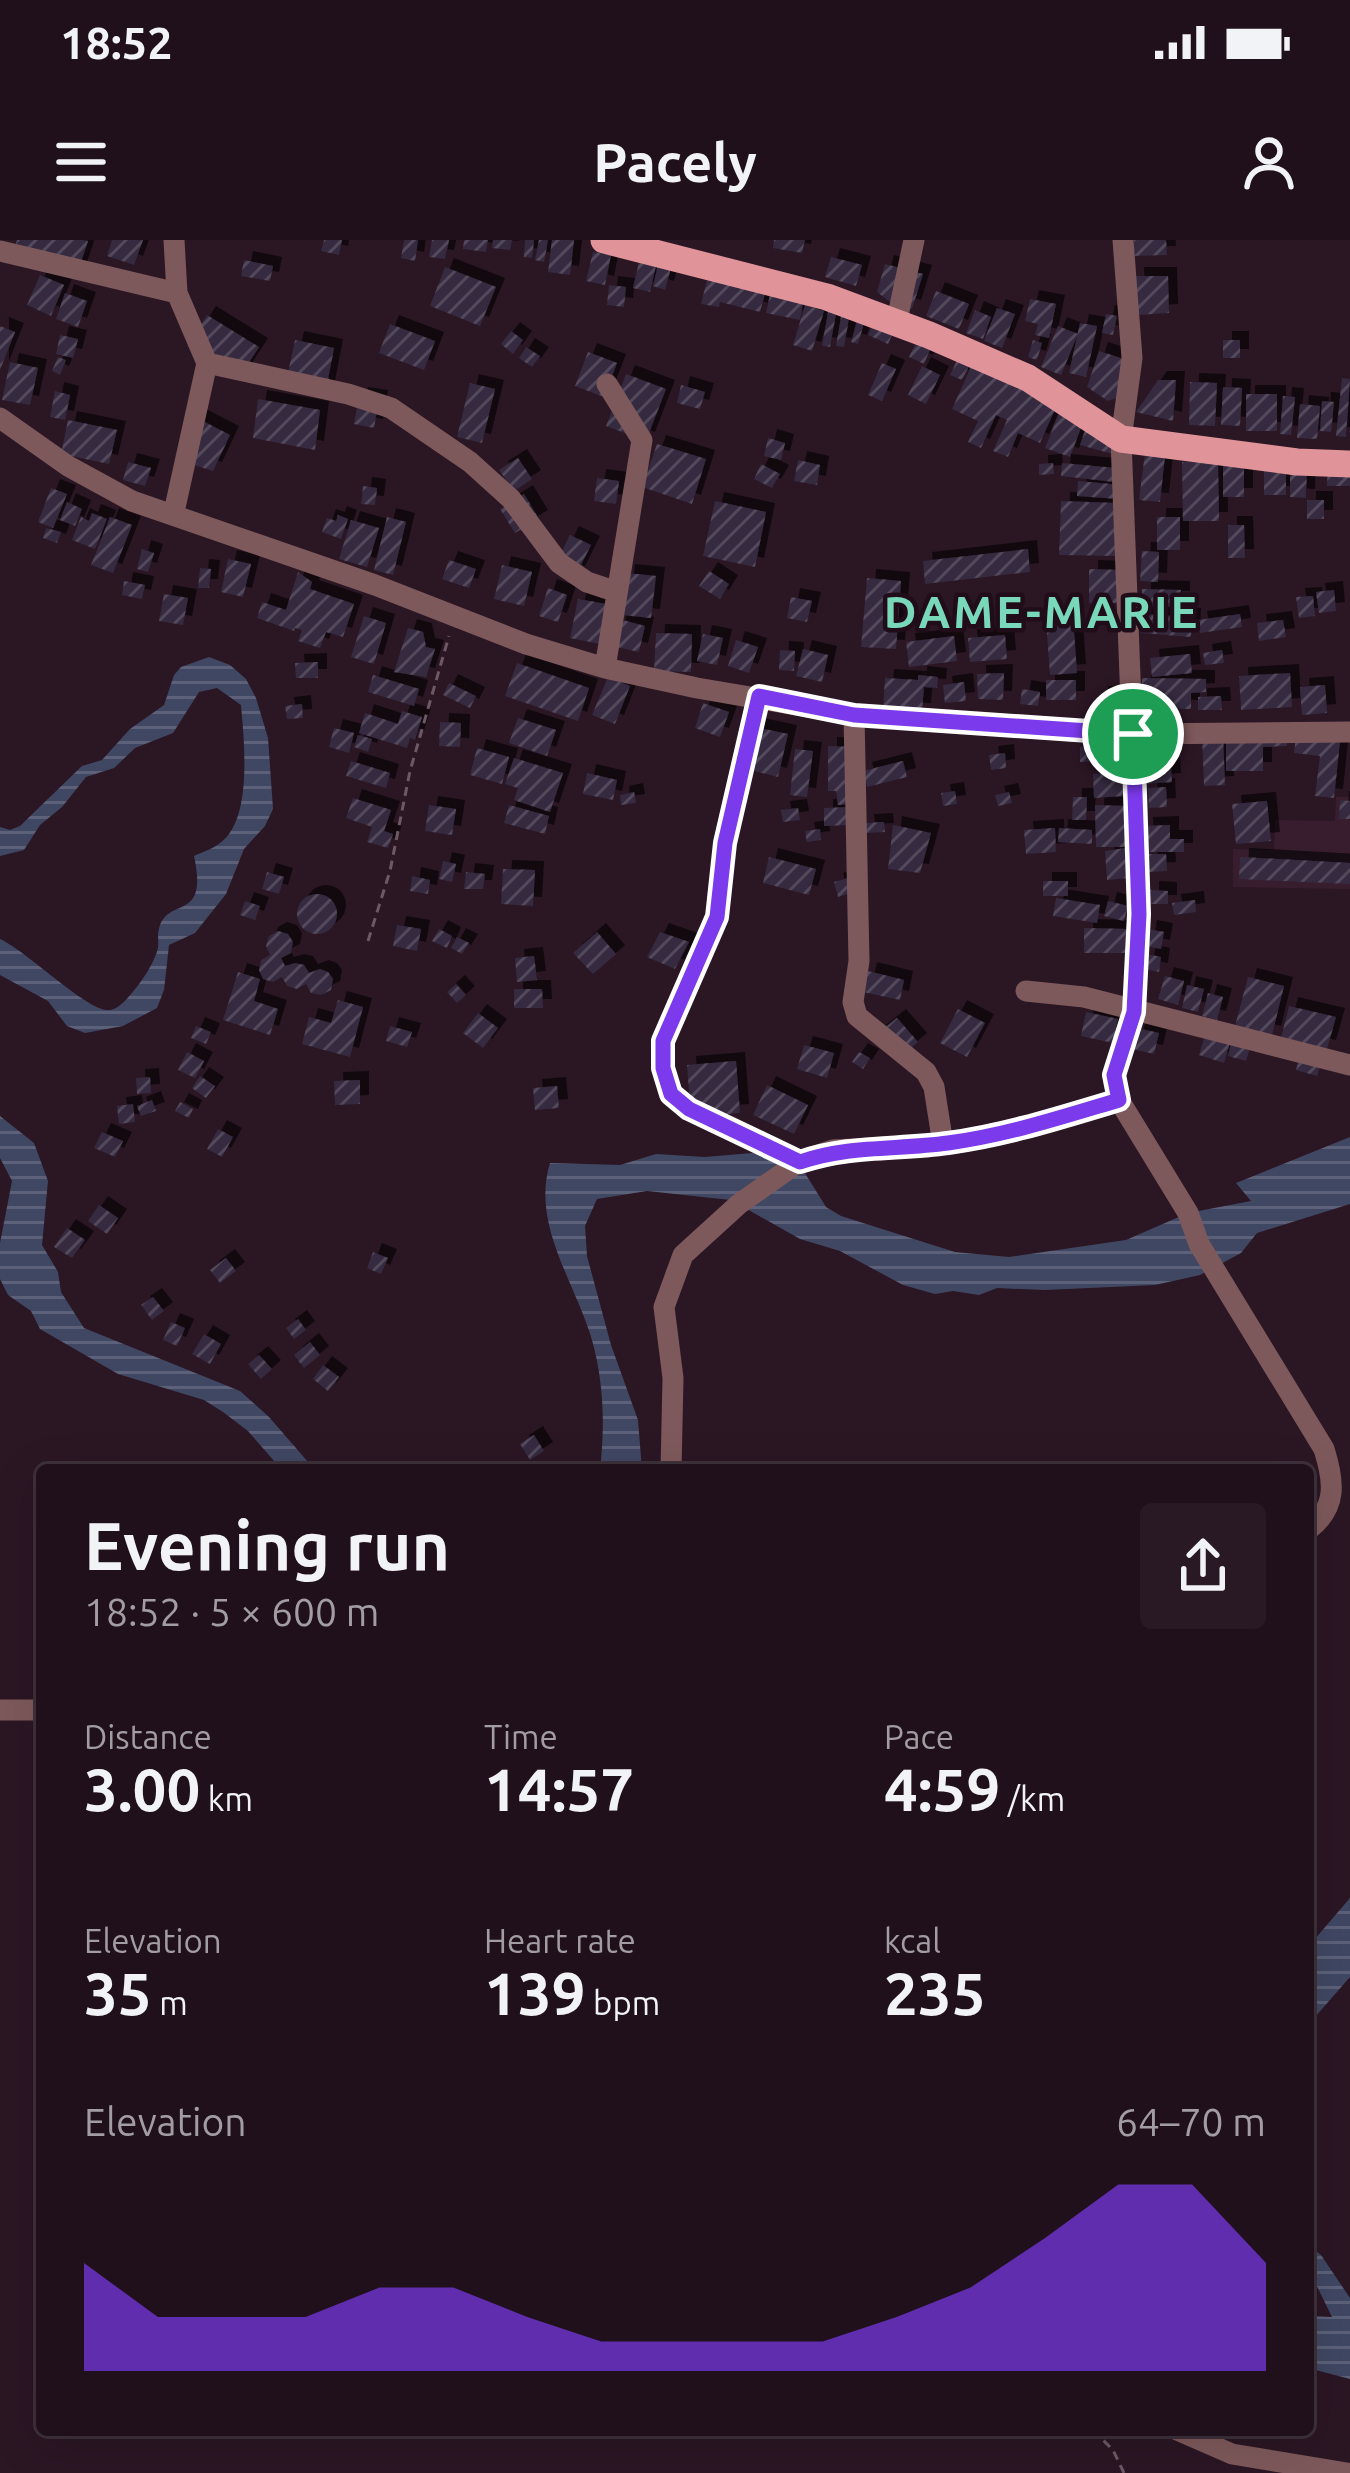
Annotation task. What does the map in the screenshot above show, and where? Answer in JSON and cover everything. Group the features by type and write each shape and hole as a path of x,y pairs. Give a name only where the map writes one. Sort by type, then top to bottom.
{"main road":[{"path":"604,240 827,297 1028,378 1120,439 1297,462 1350,464"}],"street":[{"path":"174,240 177,293 207,363 174,512"},
{"path":"896,325 914,240"},
{"path":"1123,240 1132,358 1120,439 1139,914 1134,1012 1114,1075 1119,1100 1189,1213 1199,1244 1324,1449 1333,1478 1332,1502 1314,1523"},
{"path":"0,251 177,293"},
{"path":"207,363 391,408 470,462 512,499 559,562 587,582 617,592"},
{"path":"605,668 643,440 607,384"},
{"path":"0,418 99,485 132,501 174,512 605,668 854,715 1133,734 1350,732"},
{"path":"759,696 725,843 717,917 663,1041 663,1068 671,1094 689,1109 800,1162"},
{"path":"854,715 859,962 853,1002 857,1016 926,1072 934,1087 943,1144"},
{"path":"1026,991 1084,997 1350,1065"},
{"path":"671,1464 673,1378 664,1307 683,1255 739,1204 800,1162 833,1150 943,1144 1013,1132 1119,1100"},
{"path":"0,1710 36,1710"},
{"path":"1191,2436 1232,2454 1347,2473"}],"path":[{"path":"368,941 454,617"},
{"path":"1099,2436 1113,2450 1124,2473"}],"shaded area":[{"path":"1336,797 1350,797 1350,889 1233,887 1233,849 1274,850 1275,820 1335,821"}],"water":[{"path":"209,657 230,665 246,679 256,698 268,738 273,809 244,849 226,894 195,933 169,945 157,1008 123,1026 85,1033 67,1026 48,1001 0,975 0,939 97,1007 111,1010 123,1002 152,964 163,919 192,900 197,877 194,856 220,843 238,817 244,778 241,705 217,688 199,692 173,733 135,748 114,768 86,777 40,825 24,850 0,856 0,827 20,826 82,766 102,760 130,729 164,705 181,667"},
{"path":"0,1116 34,1143 48,1181 42,1245 58,1272 61,1292 84,1328 240,1391 310,1464 277,1464 248,1431 204,1400 118,1374 40,1329 31,1311 8,1295 0,1279 0,1243 12,1181 0,1158"},
{"path":"1350,1137 1350,1204 1257,1233 1241,1253 1200,1275 1155,1285 935,1294 903,1285 840,1251 800,1239 731,1200 647,1191 597,1199 585,1226 587,1256 638,1420 642,1464 600,1464 599,1372 585,1318 550,1231 546,1186 550,1163 620,1165 656,1154 705,1157 777,1151 795,1157 826,1207 841,1216 955,1252 1009,1257 1126,1240 1188,1213 1251,1201 1236,1183"},
{"path":"1350,1898 1350,1977 1314,2018 1314,1940"},
{"path":"1314,2250 1350,2298 1350,2379 1314,2370 1314,2316 1332,2317 1314,2280"}],"building":[{"path":"17,240 88,241 76,277 11,258"},
{"path":"112,240 143,240 134,265 107,256"},
{"path":"324,240 342,240 339,255 321,251"},
{"path":"404,240 418,240 415,261 401,258"},
{"path":"432,240 449,240 445,259 429,257"},
{"path":"464,240 488,240 486,252 463,249"},
{"path":"493,240 512,240 510,250 492,248"},
{"path":"525,240 534,240 532,258 524,257"},
{"path":"539,240 548,240 544,262 535,260"},
{"path":"552,240 574,240 570,275 548,272"},
{"path":"774,240 805,240 802,253 773,248"},
{"path":"1134,240 1166,240 1167,255 1134,256"},
{"path":"593,252 611,255 605,285 586,281"},
{"path":"640,257 657,261 650,292 633,288"},
{"path":"831,257 862,265 856,286 825,277"},
{"path":"244,260 273,266 270,281 241,276"},
{"path":"659,261 672,264 665,290 653,286"},
{"path":"885,264 923,274 912,309 877,292"},
{"path":"445,267 496,287 480,326 430,306"},
{"path":"709,272 767,287 760,312 720,302 719,307 701,304"},
{"path":"40,275 64,285 51,316 27,305"},
{"path":"1135,276 1168,276 1169,313 1137,315"},
{"path":"609,285 626,287 624,307 607,305"},
{"path":"771,290 804,297 800,320 766,313"},
{"path":"936,291 969,304 959,329 926,316"},
{"path":"65,293 87,301 78,327 56,319"},
{"path":"1030,299 1056,304 1049,338 1035,335 1038,324 1025,321"},
{"path":"805,305 824,311 812,351 793,345"},
{"path":"829,307 837,308 830,347 822,346"},
{"path":"997,308 1015,314 1002,348 984,341"},
{"path":"975,310 991,317 983,339 966,333"},
{"path":"842,311 850,312 844,347 836,346"},
{"path":"859,314 866,316 858,344 851,342"},
{"path":"1106,314 1117,316 1113,335 1102,333"},
{"path":"207,315 259,347 239,378 187,346"},
{"path":"876,318 896,327 888,344 868,335"},
{"path":"1080,323 1097,326 1086,377 1069,373"},
{"path":"390,324 435,341 424,370 379,353"},
{"path":"0,326 15,332 0,370"},
{"path":"1058,326 1078,334 1061,375 1041,367"},
{"path":"511,331 523,340 513,354 501,344"},
{"path":"60,335 78,339 73,358 56,354"},
{"path":"918,338 932,345 924,364 909,357"},
{"path":"295,340 334,348 326,390 286,382"},
{"path":"1033,340 1042,343 1037,360 1028,357"},
{"path":"1223,340 1240,340 1240,358 1223,358"},
{"path":"526,347 540,356 532,367 519,358"},
{"path":"1099,351 1130,361 1119,397 1108,401 1087,387"},
{"path":"588,352 617,363 604,397 575,386"},
{"path":"58,357 66,360 60,375 52,371"},
{"path":"958,358 970,364 962,380 950,375"},
{"path":"10,362 38,368 30,405 2,400"},
{"path":"882,363 896,369 882,401 868,395"},
{"path":"922,366 940,375 926,404 908,395"},
{"path":"971,367 1057,405 1040,443 1018,433 1008,457 993,451 1007,420 996,415 981,448 968,442 978,421 952,409"},
{"path":"626,374 666,389 646,441 606,426"},
{"path":"1342,378 1350,379 1346,437 1336,436"},
{"path":"1158,380 1176,380 1173,421 1136,412"},
{"path":"1190,382 1217,383 1215,426 1189,425"},
{"path":"470,383 495,389 482,443 457,437"},
{"path":"681,385 705,392 700,409 677,403"},
{"path":"1223,387 1242,388 1240,426 1221,425"},
{"path":"55,391 70,395 65,420 50,417"},
{"path":"1246,394 1277,394 1277,431 1246,431"},
{"path":"359,396 379,399 374,428 354,424"},
{"path":"1283,396 1295,397 1291,435 1280,434"},
{"path":"258,399 320,410 315,450 253,438"},
{"path":"1322,401 1334,402 1331,432 1320,431"},
{"path":"1300,404 1320,406 1317,439 1297,438"},
{"path":"1061,408 1085,417 1070,457 1045,448"},
{"path":"197,418 230,435 213,471 178,460"},
{"path":"1089,419 1116,455 1080,445"},
{"path":"68,420 117,430 109,464 61,454"},
{"path":"768,438 785,443 781,460 764,456"},
{"path":"657,444 706,459 692,504 642,487"},
{"path":"1145,453 1165,455 1160,502 1139,500"},
{"path":"518,458 532,479 514,491 499,470"},
{"path":"1328,459 1350,459 1350,486 1327,486"},
{"path":"798,460 820,465 817,485 794,481"},
{"path":"1223,461 1244,461 1244,497 1223,497"},
{"path":"1290,461 1307,461 1306,498 1290,497"},
{"path":"128,462 151,468 145,486 123,480"},
{"path":"1182,462 1218,462 1219,521 1183,521"},
{"path":"1264,462 1286,462 1286,495 1264,495"},
{"path":"1053,463 1054,474 1039,475 1039,464"},
{"path":"1062,463 1116,468 1115,482 1061,476"},
{"path":"761,464 780,474 772,488 754,479"},
{"path":"597,478 619,481 616,504 594,501"},
{"path":"1078,481 1121,485 1120,499 1077,496"},
{"path":"363,486 377,488 375,505 361,504"},
{"path":"51,488 67,494 53,528 38,522"},
{"path":"524,494 539,519 515,533 500,509"},
{"path":"1307,500 1324,500 1324,519 1307,519"},
{"path":"715,501 766,512 755,567 703,556"},
{"path":"1061,501 1116,503 1115,556 1059,555"},
{"path":"67,502 82,509 75,526 60,520"},
{"path":"92,513 107,519 95,549 72,540 81,517 89,521"},
{"path":"338,515 348,519 341,539 322,532 327,518 336,521"},
{"path":"110,517 132,525 113,573 91,565"},
{"path":"387,517 406,522 393,575 374,570"},
{"path":"1157,517 1180,517 1180,550 1157,550"},
{"path":"351,520 379,528 367,567 339,559"},
{"path":"1228,525 1244,525 1245,558 1228,558"},
{"path":"46,528 61,532 57,543 43,538"},
{"path":"570,535 591,545 576,575 555,565"},
{"path":"142,549 154,553 148,572 137,569"},
{"path":"1028,549 1030,572 925,584 923,561"},
{"path":"1142,551 1159,552 1158,582 1140,581"},
{"path":"228,559 251,564 243,597 221,592"},
{"path":"449,560 476,569 469,588 442,579"},
{"path":"502,565 532,572 524,606 494,599"},
{"path":"200,568 211,569 209,588 198,588"},
{"path":"1089,569 1119,570 1119,603 1089,603"},
{"path":"709,571 729,584 720,599 699,586"},
{"path":"298,572 312,582 310,589 354,604 343,637 326,632 320,648 298,641 302,630 257,618 262,602 286,610"},
{"path":"626,573 656,576 651,618 622,615"},
{"path":"867,578 901,581 896,649 861,647"},
{"path":"124,581 145,585 142,599 122,595"},
{"path":"548,588 567,595 558,622 539,616"},
{"path":"1142,589 1181,590 1181,600 1173,600 1173,607 1142,606"},
{"path":"1334,590 1336,611 1319,613 1316,592"},
{"path":"164,594 188,598 183,625 159,621"},
{"path":"1313,596 1315,616 1299,618 1296,597"},
{"path":"791,597 812,601 807,622 787,618"},
{"path":"578,599 612,605 605,645 570,638"},
{"path":"1143,614 1192,617 1191,637 1141,633"},
{"path":"1240,614 1242,627 1200,633 1198,620"},
{"path":"364,616 386,623 374,664 351,657"},
{"path":"1073,618 1077,673 1050,675 1046,620"},
{"path":"619,619 645,626 639,652 612,646"},
{"path":"1283,620 1286,637 1259,641 1257,623"},
{"path":"408,628 423,632 426,647 435,649 426,677 394,672"},
{"path":"656,633 692,634 691,672 654,671"},
{"path":"703,634 723,638 717,665 697,661"},
{"path":"1005,635 1007,659 970,662 968,638"},
{"path":"954,636 957,661 909,667 906,642"},
{"path":"736,640 758,647 749,673 728,666"},
{"path":"803,649 828,655 822,682 796,676"},
{"path":"780,650 795,651 794,671 779,670"},
{"path":"1222,650 1224,663 1205,665 1203,653"},
{"path":"1190,654 1192,673 1152,677 1150,658"},
{"path":"318,662 318,678 296,678 295,663"},
{"path":"517,663 589,688 578,721 505,696"},
{"path":"1004,673 1003,700 978,699 977,674"},
{"path":"1290,673 1292,707 1241,710 1239,676"},
{"path":"373,675 419,689 414,706 368,692"},
{"path":"918,675 938,677 937,688 924,687 922,712 883,710 885,678 918,680"},
{"path":"608,677 630,686 615,724 592,715"},
{"path":"1142,678 1206,679 1206,692 1191,693 1191,709 1142,708"},
{"path":"1046,680 1076,680 1076,700 1046,700"},
{"path":"964,682 966,701 945,703 943,685"},
{"path":"449,683 476,696 470,708 443,695"},
{"path":"1325,685 1327,713 1302,715 1300,687"},
{"path":"1022,689 1040,692 1038,706 1020,704"},
{"path":"1099,695 1122,695 1123,710 1099,711"},
{"path":"1221,696 1222,710 1198,710 1198,697"},
{"path":"703,703 729,712 720,737 695,728"},
{"path":"302,704 303,718 287,719 285,706"},
{"path":"402,711 422,717 415,740 410,738 407,748 359,733 365,713 398,724"},
{"path":"518,718 556,730 547,756 509,743"},
{"path":"440,722 461,723 460,747 439,746"},
{"path":"755,727 788,734 778,777 746,769"},
{"path":"334,728 354,733 349,753 329,747"},
{"path":"1286,733 1287,746 1263,747 1263,771 1226,771 1226,734"},
{"path":"1223,734 1225,785 1204,786 1202,735"},
{"path":"358,735 372,739 368,752 354,747"},
{"path":"1296,736 1340,741 1334,798 1315,796 1320,756 1294,753"},
{"path":"828,746 854,747 850,804 838,805 836,791 828,791"},
{"path":"1103,746 1104,761 1080,762 1080,747"},
{"path":"477,748 509,757 502,784 470,775"},
{"path":"795,749 813,751 807,797 790,795"},
{"path":"1005,753 1006,768 991,770 989,755"},
{"path":"514,758 563,773 550,812 514,800 518,788 505,784"},
{"path":"351,761 390,773 386,788 346,776"},
{"path":"903,761 907,777 867,787 863,771"},
{"path":"1171,766 1172,782 1140,784 1139,767"},
{"path":"1122,772 1123,796 1094,798 1093,774"},
{"path":"587,773 617,780 613,800 583,794"},
{"path":"1166,787 1167,807 1149,808 1148,788"},
{"path":"955,791 957,804 943,806 941,793"},
{"path":"634,792 636,803 621,805 620,795"},
{"path":"1009,792 1012,803 998,806 995,795"},
{"path":"1073,797 1087,797 1086,820 1072,820"},
{"path":"353,798 391,810 384,831 393,834 388,848 367,842 372,827 346,818"},
{"path":"1340,800 1350,801 1350,819 1339,819"},
{"path":"1267,801 1271,841 1236,844 1232,804"},
{"path":"429,805 456,809 452,835 425,831"},
{"path":"509,805 549,816 545,834 504,823"},
{"path":"1095,805 1126,806 1125,847 1096,847"},
{"path":"851,807 852,825 824,826 824,808"},
{"path":"798,808 800,820 783,822 781,810"},
{"path":"884,822 885,832 866,833 865,823"},
{"path":"893,825 931,833 920,873 888,869"},
{"path":"1170,825 1170,839 1184,839 1184,852 1145,852 1144,826"},
{"path":"1055,828 1056,852 1026,854 1024,830"},
{"path":"1059,828 1092,830 1092,844 1058,842"},
{"path":"820,829 821,840 807,842 805,831"},
{"path":"1126,848 1129,878 1107,880 1105,851"},
{"path":"1148,854 1166,854 1167,871 1149,872"},
{"path":"769,857 816,869 809,895 763,883"},
{"path":"1240,857 1350,863 1350,884 1239,879"},
{"path":"443,861 456,864 452,882 439,879"},
{"path":"503,869 535,870 533,906 501,904"},
{"path":"267,872 284,877 279,894 262,889"},
{"path":"466,872 485,874 483,889 464,889"},
{"path":"412,876 430,880 428,894 410,891"},
{"path":"848,878 852,893 838,897 834,882"},
{"path":"1043,881 1068,881 1068,896 1043,896"},
{"path":"1150,890 1168,891 1168,904 1150,904"},
{"path":"317,894 331,900 337,914 331,928 317,934 303,928 297,914 303,900"},
{"path":"1056,898 1100,905 1097,923 1053,916"},
{"path":"1195,900 1196,912 1174,915 1172,903"},
{"path":"245,901 260,906 255,920 240,915"},
{"path":"1108,901 1128,906 1124,921 1104,916"},
{"path":"397,925 421,929 417,951 393,946"},
{"path":"1084,928 1127,929 1127,953 1084,953"},
{"path":"439,929 452,936 447,948 432,941"},
{"path":"1148,929 1164,932 1161,949 1145,946"},
{"path":"278,931 293,942 291,953 281,958 285,966 295,963 304,965 309,973 328,972 333,979 331,990 321,995 311,993 306,984 297,989 287,986 282,977 273,982 263,979 261,960 270,955 269,936"},
{"path":"597,932 616,954 593,974 573,953"},
{"path":"660,932 689,942 675,969 647,957"},
{"path":"457,937 469,943 462,954 451,948"},
{"path":"1147,954 1161,957 1159,972 1144,969"},
{"path":"534,956 537,980 517,982 515,958"},
{"path":"868,971 904,980 900,1000 863,992"},
{"path":"238,972 260,979 254,1001 278,1009 270,1035 223,1020"},
{"path":"1165,976 1184,981 1178,1005 1158,999"},
{"path":"1248,977 1284,986 1272,1035 1235,1026"},
{"path":"456,984 466,995 457,1003 447,992"},
{"path":"1187,985 1204,989 1198,1012 1182,1008"},
{"path":"514,989 542,989 543,1008 514,1008"},
{"path":"1208,993 1223,997 1217,1020 1202,1016"},
{"path":"338,1000 363,1007 350,1057 302,1044 309,1017 331,1023"},
{"path":"1289,1006 1336,1017 1327,1049 1281,1038"},
{"path":"958,1009 985,1023 967,1057 940,1043"},
{"path":"1086,1012 1118,1019 1113,1043 1081,1036"},
{"path":"478,1013 498,1028 483,1048 463,1033"},
{"path":"897,1018 918,1042 898,1059 877,1034"},
{"path":"196,1026 211,1032 206,1044 191,1038"},
{"path":"390,1026 412,1032 407,1047 386,1041"},
{"path":"1137,1028 1159,1033 1154,1054 1132,1049"},
{"path":"1205,1035 1230,1042 1224,1063 1199,1055"},
{"path":"1231,1043 1250,1048 1246,1061 1228,1056"},
{"path":"804,1045 834,1053 827,1078 797,1069"},
{"path":"187,1052 204,1061 195,1078 178,1070"},
{"path":"859,1052 870,1058 863,1069 852,1062"},
{"path":"1299,1058 1321,1064 1317,1076 1296,1070"},
{"path":"736,1061 740,1113 691,1117 687,1065"},
{"path":"200,1076 215,1086 206,1098 192,1088"},
{"path":"150,1077 151,1093 137,1094 136,1078"},
{"path":"360,1080 360,1104 335,1105 334,1081"},
{"path":"767,1085 808,1105 794,1134 753,1115"},
{"path":"557,1086 559,1108 535,1110 533,1088"},
{"path":"152,1100 156,1111 141,1116 137,1106"},
{"path":"180,1102 193,1109 189,1118 175,1111"},
{"path":"133,1104 135,1122 119,1124 117,1106"},
{"path":"218,1129 233,1137 222,1157 207,1149"},
{"path":"102,1132 123,1141 115,1157 94,1148"},
{"path":"99,1205 118,1218 107,1234 88,1221"},
{"path":"67,1228 85,1240 72,1258 54,1247"},
{"path":"373,1252 388,1258 381,1274 367,1268"},
{"path":"226,1258 236,1271 220,1283 210,1270"},
{"path":"153,1297 164,1311 152,1320 141,1305"},
{"path":"298,1319 306,1330 294,1339 286,1328"},
{"path":"171,1322 185,1328 177,1346 163,1340"},
{"path":"204,1334 221,1344 210,1364 192,1354"},
{"path":"310,1342 320,1355 304,1368 294,1355"},
{"path":"259,1355 272,1369 261,1379 248,1364"},
{"path":"323,1365 339,1377 328,1391 313,1379"},
{"path":"534,1435 544,1451 530,1460 520,1444"}],"district":[{"name":"DAME-MARIE","path":"1042,611"}],"route":[{"path":"759,696 854,715 1133,734 1139,914 1134,1012 1114,1075 1119,1100 1013,1132 943,1144 833,1150 800,1162 689,1109 671,1094 663,1068 663,1041 717,917 725,843 759,696"}]}
